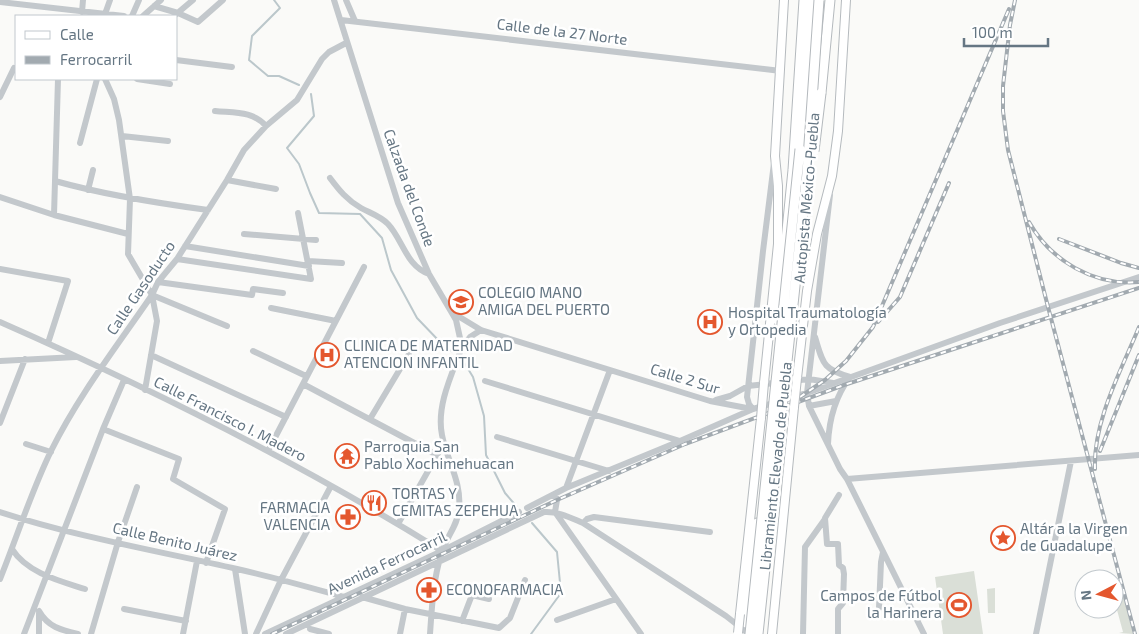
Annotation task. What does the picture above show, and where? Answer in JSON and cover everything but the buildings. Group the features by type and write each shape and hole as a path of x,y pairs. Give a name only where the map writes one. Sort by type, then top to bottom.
{"highway":[{"path":"805,0 808,57"},
{"name":"Autopista México-Puebla","path":"740,634 746,623 768,382 792,170 805,0"},
{"name":"Libramiento Elevado de Puebla","path":"750,634 798,171 812,0"},
{"name":"Autopista México-Puebla","path":"760,632 793,379 810,171 821,0"},
{"name":"Libramiento Elevado de Puebla","path":"760,632 807,173 821,0"},
{"path":"807,173 814,149 830,0"}],"main road":[{"path":"768,382 778,244 778,186 775,156 784,0"},
{"path":"793,379 816,234 832,176 838,131 846,0"},
{"path":"772,633 790,409"},
{"path":"740,634 740,614 765,417"}],"street":[{"path":"82,0 82,12"},
{"path":"105,14 110,0"},
{"path":"132,15 139,0"},
{"path":"144,15 161,0"},
{"path":"176,14 193,0"},
{"path":"154,6 198,22 223,0"},
{"name":"Calzada del Conde","path":"334,0 398,203 429,274 458,324 462,346 440,413 444,443 458,482 459,510 455,526 442,552 433,585 430,634"},
{"path":"346,0 355,21"},
{"path":"0,2 17,2 114,15"},
{"path":"60,8 60,15"},
{"name":"Calle de la 27 Norte","path":"341,20 780,71"},
{"name":"Calle Gasoducto","path":"0,579 51,452 68,419 152,295 158,282 177,259 244,150 266,126 297,100 322,59 329,52 346,42"},
{"path":"178,60 232,67"},
{"path":"0,98 14,68"},
{"path":"54,215 58,80"},
{"path":"80,143 97,80"},
{"path":"105,80 114,99 122,136 130,199 128,254 152,295 157,321 144,390"},
{"path":"144,80 170,84"},
{"path":"216,111 258,117 266,126"},
{"path":"122,136 168,141"},
{"path":"753,409 747,397 762,250 775,156"},
{"path":"88,190 92,170"},
{"path":"832,176 807,393 809,406 840,469 847,478 924,634"},
{"path":"330,178 340,192 351,202 387,223 395,233 408,258 416,267 429,274"},
{"path":"227,180 276,189"},
{"path":"55,181 130,199 208,210"},
{"path":"0,197 54,215 128,234"},
{"path":"177,259 311,279 298,213"},
{"path":"244,234 316,240"},
{"path":"185,246 308,263 342,263"},
{"path":"268,451 364,267"},
{"path":"0,269 68,281 48,343"},
{"path":"527,508 566,488 680,442 753,409 807,393 1041,309 1139,277"},
{"path":"158,282 252,295 253,289 283,293"},
{"path":"152,295 227,326"},
{"path":"271,308 336,321"},
{"name":"Calle 2 Sur","path":"453,313 481,330 710,401 753,409"},
{"name":"Calle Francisco I. Madero","path":"0,322 78,357 268,451 398,524 442,552"},
{"path":"462,346 470,337 481,330"},
{"path":"814,333 821,358 825,365 834,372 850,377"},
{"path":"253,352 306,376"},
{"path":"151,354 286,417"},
{"path":"370,420 409,354"},
{"path":"0,361 78,357"},
{"path":"0,423 25,359"},
{"path":"566,488 610,370"},
{"path":"828,446 829,425 836,401 850,377"},
{"path":"710,401 730,396 748,386 809,379 833,383"},
{"path":"24,634 103,429 124,380"},
{"path":"485,381 680,442"},
{"path":"303,384 437,455"},
{"path":"809,406 836,401"},
{"path":"103,429 178,459 173,479 224,509 206,563"},
{"path":"497,437 609,471"},
{"path":"398,524 444,443"},
{"path":"26,444 51,452"},
{"path":"847,478 1139,455"},
{"path":"1036,634 1071,461"},
{"path":"256,634 281,580 331,486"},
{"path":"91,634 118,542 137,487"},
{"path":"555,494 557,500 555,512 641,634"},
{"path":"803,634 805,547 839,495"},
{"name":"Calle Benito Juárez","path":"0,512 64,530 281,580 344,597"},
{"name":"Avenida Ferrocarril","path":"265,634 442,552 519,512"},
{"path":"286,634 310,628 362,597 544,512 555,512 583,523 726,616 750,634"},
{"path":"583,523 587,519 594,517 710,532"},
{"path":"825,518 827,544 838,544 840,565 843,568 844,574 843,603 838,609 838,634"},
{"path":"12,549 17,557 47,576 85,589"},
{"path":"879,608 883,552"},
{"path":"183,634 197,561"},
{"path":"235,569 245,634"},
{"path":"362,597 431,615 499,628 510,618 526,580"},
{"path":"462,621 475,587"},
{"path":"39,595 39,634"},
{"path":"472,595 489,599"},
{"path":"557,620 616,600"},
{"path":"124,609 186,620"},
{"path":"400,634 405,609"},
{"path":"39,611 44,620 50,625 78,634"},
{"path":"310,628 329,634"}],"shaded area":[{"name":"Campos de Fútbol la Harinera","path":"974,571 983,634 943,634 935,577"},
{"path":"995,588 995,613 988,613 987,589"},
{"path":"1124,599 1133,634 1119,633 1123,632 1119,619 1124,619"}],"waterway":[{"path":"274,0 280,8 252,36 249,60 268,76 279,76 299,85"},
{"path":"311,94 314,116 287,148 299,164 319,213 360,214 382,238 391,270 417,318 441,343 453,352"},
{"path":"462,359 473,377 484,416 486,455 505,493 517,507"},
{"path":"531,634 561,593 557,552 532,523"}],"railway":[{"path":"1015,0 1003,86 1003,111 1008,150 1135,634"},
{"path":"800,397 825,380 846,361 873,327 1009,9"},
{"path":"878,322 900,297 949,183"},
{"path":"1029,222 1049,248 1075,268 1106,280 1139,282"},
{"path":"1059,239 1139,268"},
{"path":"272,634 557,500 685,444 844,385 1139,288"},
{"path":"1095,469 1098,433 1103,415 1139,327"},
{"path":"1100,451 1139,355"}],"place":[{"name":"COLEGIO MANO AMIGA DEL PUERTO","path":"461,302"},
{"name":"Hospital Traumatología y Ortopedia","path":"710,322"},
{"name":"CLINICA DE MATERNIDAD ATENCION INFANTIL","path":"327,355"},
{"name":"Parroquia San Pablo Xochimehuacan","path":"347,456"},
{"name":"TORTAS Y CEMITAS ZEPEHUA","path":"374,503"},
{"name":"FARMACIA VALENCIA","path":"348,517"},
{"name":"Altár a la Virgen de Guadalupe","path":"1003,538"},
{"name":"ECONOFARMACIA","path":"429,590"},
{"name":"Campos de Fútbol la Harinera","path":"959,605"}]}
